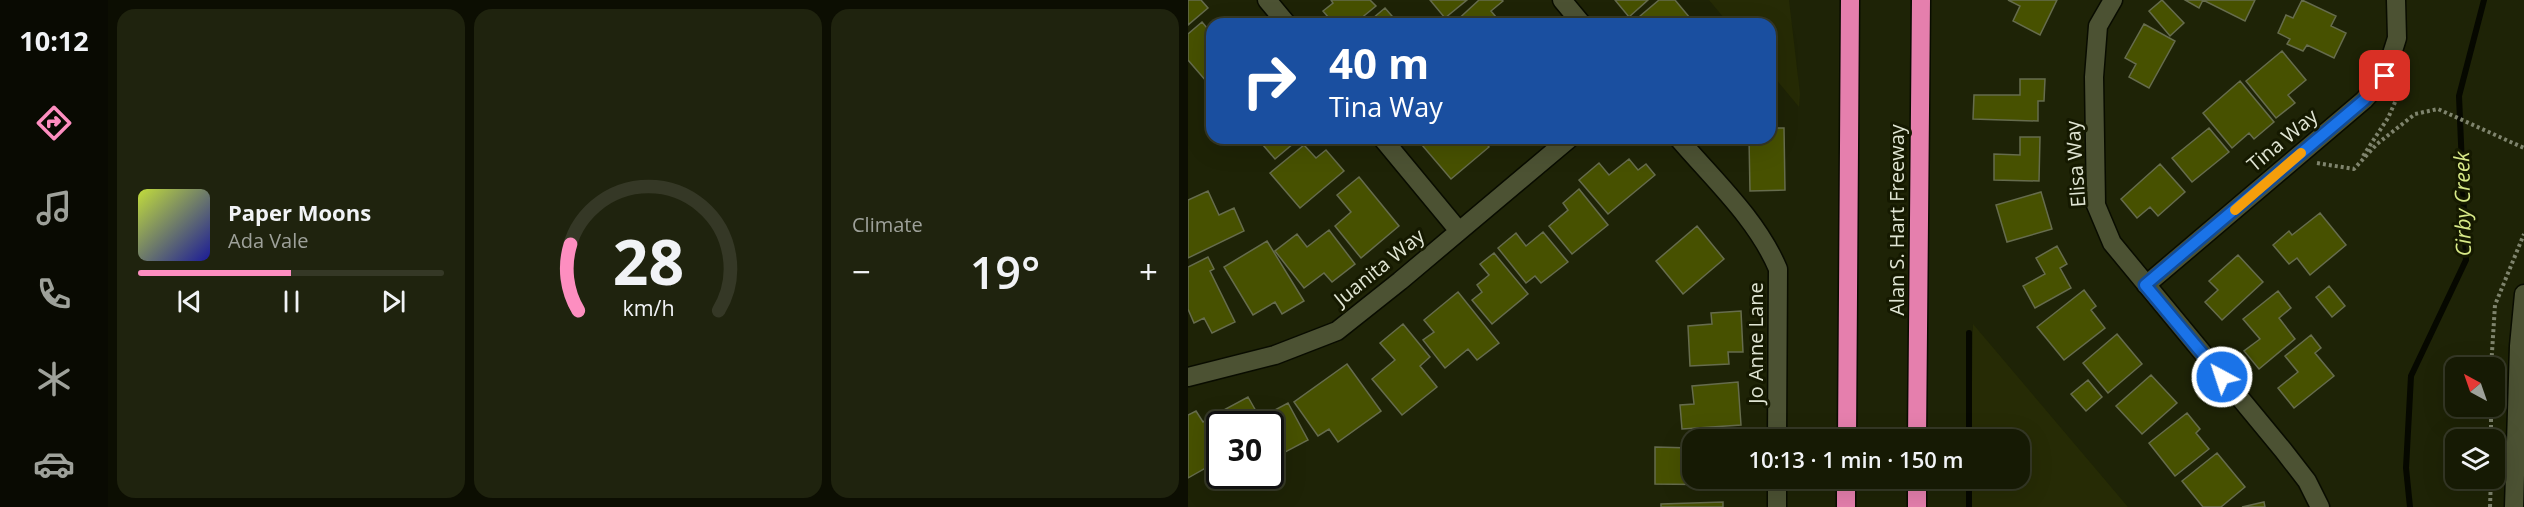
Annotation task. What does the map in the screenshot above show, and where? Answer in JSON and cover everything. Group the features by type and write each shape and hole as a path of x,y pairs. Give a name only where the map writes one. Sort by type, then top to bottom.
{"highway":[{"path":"1847,429 1850,0"},
{"name":"Alan S. Hart Freeway","path":"1917,429 1921,0"},
{"path":"1846,489 1846,507"},
{"path":"1917,489 1917,507"}],"street":[{"path":"1267,0 1282,18"},
{"path":"1562,0 1577,18"},
{"name":"Elisa Way","path":"2113,0 2098,26 2094,77 2097,205 2112,243 2283,450 2307,481 2320,507"},
{"name":"Tina Way","path":"2145,285 2364,100 2385,76 2397,38 2396,0"},
{"path":"1387,144 1459,231"},
{"name":"Juanita Way","path":"1189,375 1275,355 1337,331 1563,144"},
{"name":"Jo Anne Lane","path":"1683,144 1756,229 1770,251 1778,270 1778,429"},
{"path":"2514,507 2521,436 2519,346 2524,294"},
{"path":"1777,489 1777,507"}],"path":[{"path":"2300,154 2312,163 2354,169 2377,144 2415,114 2438,108 2524,148"},
{"path":"2492,357 2495,304 2524,234"},
{"path":"2490,507 2491,489"}],"shaded area":[{"path":"1709,0 1789,0 1800,94 1799,107 1776,79 1776,18 1724,18"},
{"path":"1973,324 2128,507 1970,507 1970,489 2030,489 2030,429 1971,429"}],"building":[{"path":"1188,0 1201,0 1208,8 1188,25"},
{"path":"1331,0 1370,0 1376,6 1361,18 1329,18 1323,11 1333,3"},
{"path":"1430,0 1467,0 1445,18"},
{"path":"1479,0 1503,1 1491,11 1497,18 1460,18"},
{"path":"1615,0 1648,0 1629,17"},
{"path":"1659,0 1675,0 1690,18 1638,18"},
{"path":"2008,0 2057,0 2040,35 2013,21 2020,6"},
{"path":"2162,0 2184,23 2170,36 2149,11"},
{"path":"2185,0 2203,0 2199,8"},
{"path":"2203,0 2255,0 2245,21"},
{"path":"2302,0 2336,16 2331,26 2346,33 2334,58 2307,45 2303,51 2287,44 2290,39 2278,33 2286,15 2293,18"},
{"path":"1385,8 1394,18 1373,18"},
{"path":"1202,22 1206,27 1206,81 1188,60 1188,34"},
{"path":"2144,24 2175,41 2149,88 2129,77 2136,64 2125,58"},
{"path":"2282,51 2306,80 2288,95 2295,103 2276,118 2246,81"},
{"path":"2020,79 2045,79 2044,101 2038,101 2038,121 1973,119 1974,95 2020,95"},
{"path":"2240,81 2274,122 2254,139 2249,133 2232,148 2203,113"},
{"path":"1776,128 1784,128 1785,190 1750,191 1749,144 1776,144"},
{"path":"2209,128 2229,152 2192,182 2172,158"},
{"path":"2020,137 2040,137 2039,181 1994,180 1994,154 2020,155"},
{"path":"1262,144 1293,144 1275,159"},
{"path":"1421,144 1487,144 1489,147 1451,179"},
{"path":"1304,145 1316,158 1326,150 1344,171 1300,208 1270,173"},
{"path":"1629,159 1638,170 1646,164 1655,175 1608,214 1579,180 1599,163 1609,175"},
{"path":"2160,164 2185,192 2158,216 2150,207 2137,218 2121,199"},
{"path":"1359,177 1399,226 1361,258 1335,226 1351,212 1337,195"},
{"path":"1579,189 1608,225 1572,254 1549,226 1568,210 1563,203"},
{"path":"1208,191 1219,215 1234,208 1244,231 1188,258 1188,200"},
{"path":"2041,192 2052,229 2007,242 1996,205"},
{"path":"2320,213 2346,245 2310,275 2297,258 2289,264 2273,245 2289,231 2292,235"},
{"path":"1697,226 1724,259 1683,294 1656,261"},
{"path":"1329,230 1355,264 1332,282 1324,273 1304,288 1275,251 1297,234 1307,247"},
{"path":"1543,232 1568,262 1541,283 1535,276 1526,283 1498,248 1516,233 1526,246"},
{"path":"1267,241 1304,301 1282,314 1275,302 1253,315 1224,267"},
{"path":"2057,246 2067,264 2060,268 2071,288 2035,308 2023,286 2045,274 2036,258"},
{"path":"1494,253 1528,294 1492,324 1472,300 1482,292 1477,285 1489,275 1480,264"},
{"path":"2238,255 2263,282 2222,320 2205,302 2218,290 2209,281"},
{"path":"1208,257 1214,269 1210,271 1235,322 1212,333 1204,318 1194,323 1188,309 1188,267"},
{"path":"2329,286 2345,306 2332,317 2316,297"},
{"path":"2084,290 2096,306 2091,310 2105,328 2064,360 2037,327"},
{"path":"2278,291 2291,308 2279,318 2295,339 2259,369 2244,351 2260,339 2243,319"},
{"path":"1458,292 1499,343 1477,360 1468,349 1445,368 1423,340 1434,332 1424,320"},
{"path":"1741,311 1743,352 1728,352 1729,364 1690,366 1688,326 1712,324 1711,313"},
{"path":"1403,324 1430,357 1420,366 1437,387 1402,415 1372,379 1395,360 1380,343"},
{"path":"2117,334 2142,364 2108,393 2083,363"},
{"path":"2311,335 2321,348 2315,353 2334,376 2294,408 2278,388 2298,372 2285,356"},
{"path":"1347,364 1381,411 1338,442 1329,429 1318,436 1294,402"},
{"path":"2151,375 2177,403 2142,434 2116,406"},
{"path":"2088,380 2102,397 2086,411 2071,394"},
{"path":"1738,382 1741,425 1682,429 1680,405 1694,404 1692,386"},
{"path":"1248,397 1256,411 1222,411"},
{"path":"1288,403 1308,440 1284,453 1284,411 1273,411"},
{"path":"1196,411 1203,422 1206,420 1206,468 1188,478 1188,415"},
{"path":"2187,413 2200,429 2196,433 2209,449 2175,476 2149,443"},
{"path":"1655,447 1682,448 1682,484 1655,484"},
{"path":"2217,453 2245,487 2221,507 2203,507 2182,481"},
{"path":"1723,502 1723,507 1661,507 1661,504"},
{"path":"2264,502 2265,507 2242,507"}],"waterway":[{"name":"Cirby Creek","path":"2410,507 2406,468 2411,376 2466,260 2459,96 2484,0"},
{"path":"1969,333 1969,429"},
{"path":"1969,489 1969,507"}],"slow traffic":[{"path":"2235,210 2301,153"}],"route":[{"path":"2222,377 2145,285 2364,100 2385,76"}]}
